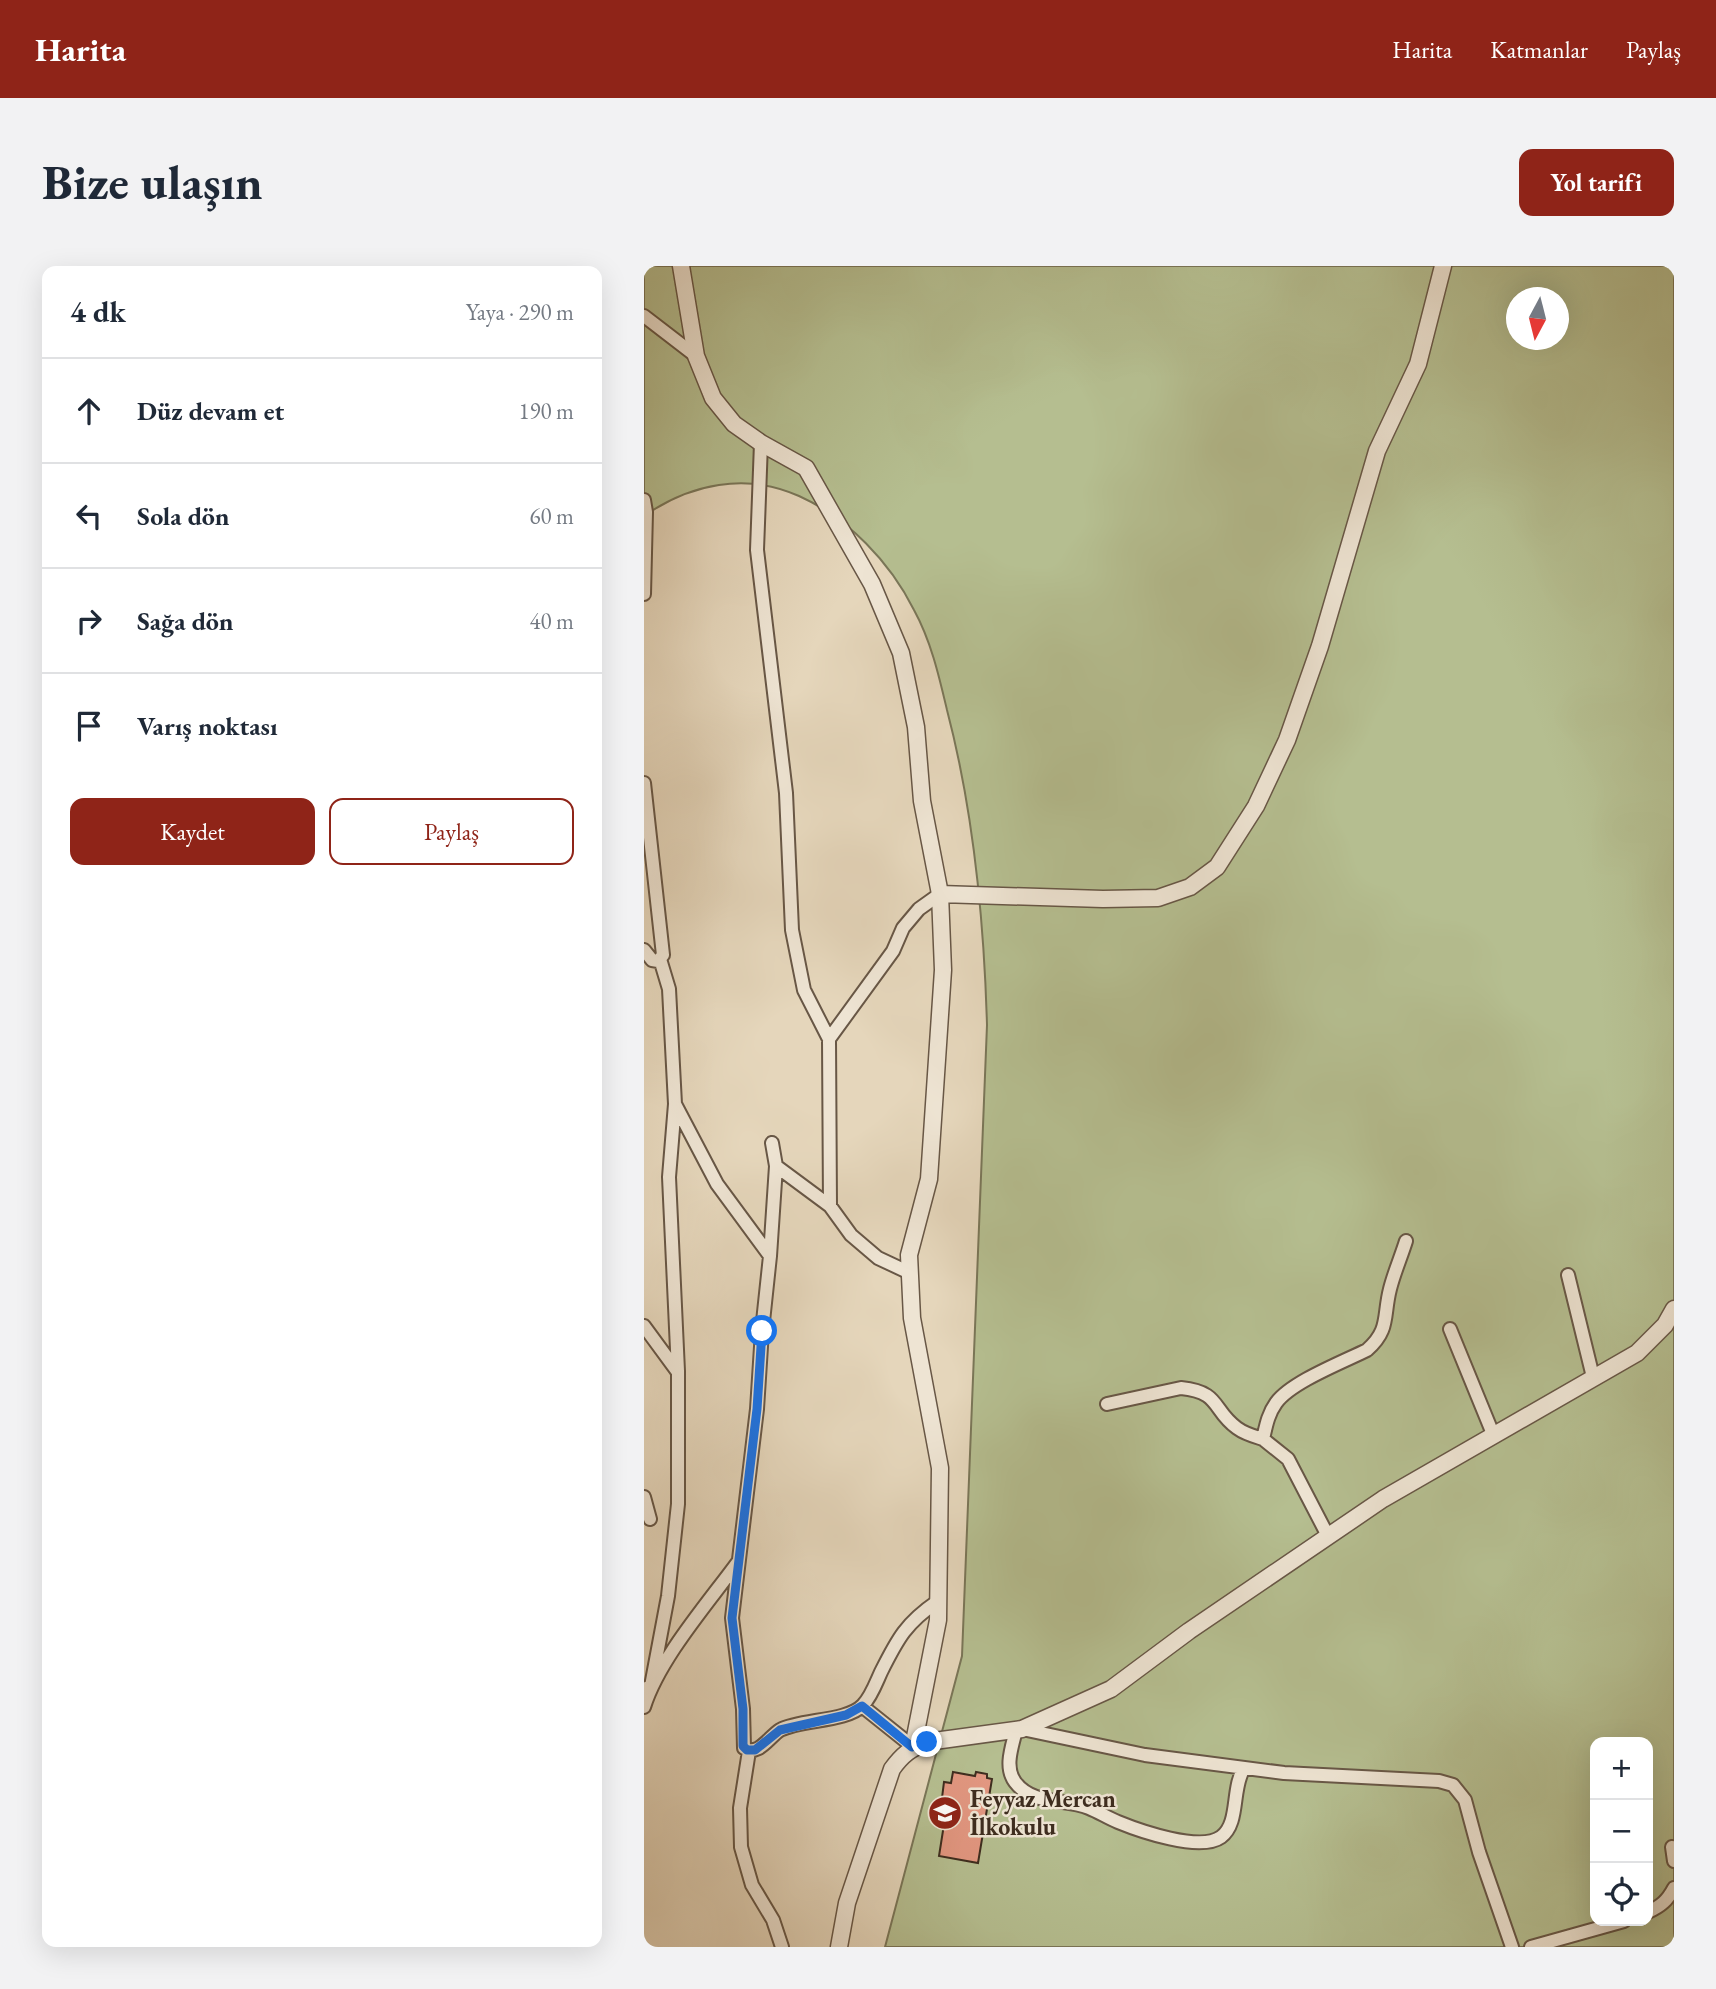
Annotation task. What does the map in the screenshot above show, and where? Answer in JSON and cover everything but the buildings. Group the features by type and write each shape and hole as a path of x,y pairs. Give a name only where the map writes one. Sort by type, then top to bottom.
{"street":[{"path":"681,266 696,356 713,398 734,424 761,443 806,468 872,584 901,653 916,727 922,801 940,894 943,970 929,1179 909,1255 912,1318 940,1468 938,1620 912,1747"},
{"path":"829,1039 893,951 904,928 919,909 940,894 1158,898 1190,887 1217,867 1256,806 1287,740 1320,646 1377,451 1418,364 1443,266"},
{"path":"644,316 696,356"},
{"path":"761,443 757,550 786,793 792,930 804,990 829,1039 830,1206"},
{"path":"644,500 644,594"},
{"path":"644,783 663,953 660,960 669,989 675,1104 668,1177 678,1371 678,1504 668,1596 644,1707"},
{"path":"644,950 653,961 660,960"},
{"path":"675,1104 717,1184 771,1256"},
{"path":"772,1143 776,1166 771,1256 762,1331 757,1409 732,1618 743,1709 743,1746 749,1751 755,1750 780,1730 846,1715 862,1706 899,1636 916,1616 938,1601"},
{"path":"776,1166 830,1206 850,1235 878,1258 910,1273"},
{"path":"1263,1439 1268,1418 1277,1401 1292,1387 1367,1350 1377,1342 1384,1330 1391,1287 1406,1241"},
{"path":"1569,1275 1593,1377"},
{"path":"839,1947 847,1903 892,1769 912,1747 927,1742 1019,1730 1111,1689 1189,1631 1383,1499 1637,1353 1665,1325 1674,1309"},
{"path":"644,1326 678,1371"},
{"path":"1450,1329 1493,1434"},
{"path":"1107,1404 1181,1388 1204,1393 1216,1403 1235,1427 1248,1435 1263,1439 1288,1460 1328,1536"},
{"path":"644,1497 650,1518"},
{"path":"647,1688 740,1559"},
{"path":"862,1706 912,1747"},
{"path":"1019,1730 1009,1763 1011,1774 1024,1790 1039,1798 1087,1807 1117,1822 1155,1835 1195,1843 1215,1840 1228,1830 1235,1806 1238,1778 1244,1768"},
{"path":"1019,1730 1145,1755 1244,1768 1284,1773 1439,1780 1453,1786 1465,1800 1479,1852 1512,1947"},
{"path":"749,1751 740,1808 741,1847 752,1885 773,1920 782,1947"},
{"path":"1672,1847 1674,1861"},
{"path":"1653,1910 1668,1899 1674,1888"},
{"path":"1531,1947 1606,1926"}],"green space":[{"path":"644,266 1674,266 1674,1947 885,1947 962,1656 987,1025 980,906 971,827 956,749 930,646 904,592 866,543 817,505 799,496 759,484 739,483 699,489 644,516"}],"place":[{"name":"Feyyaz Mercan İlkokulu","path":"945,1813"}],"route":[{"path":"762,1331 757,1409 732,1618 743,1709 743,1746 747,1750 755,1750 780,1730 836,1715 846,1715 862,1706 912,1747 927,1742"}]}
